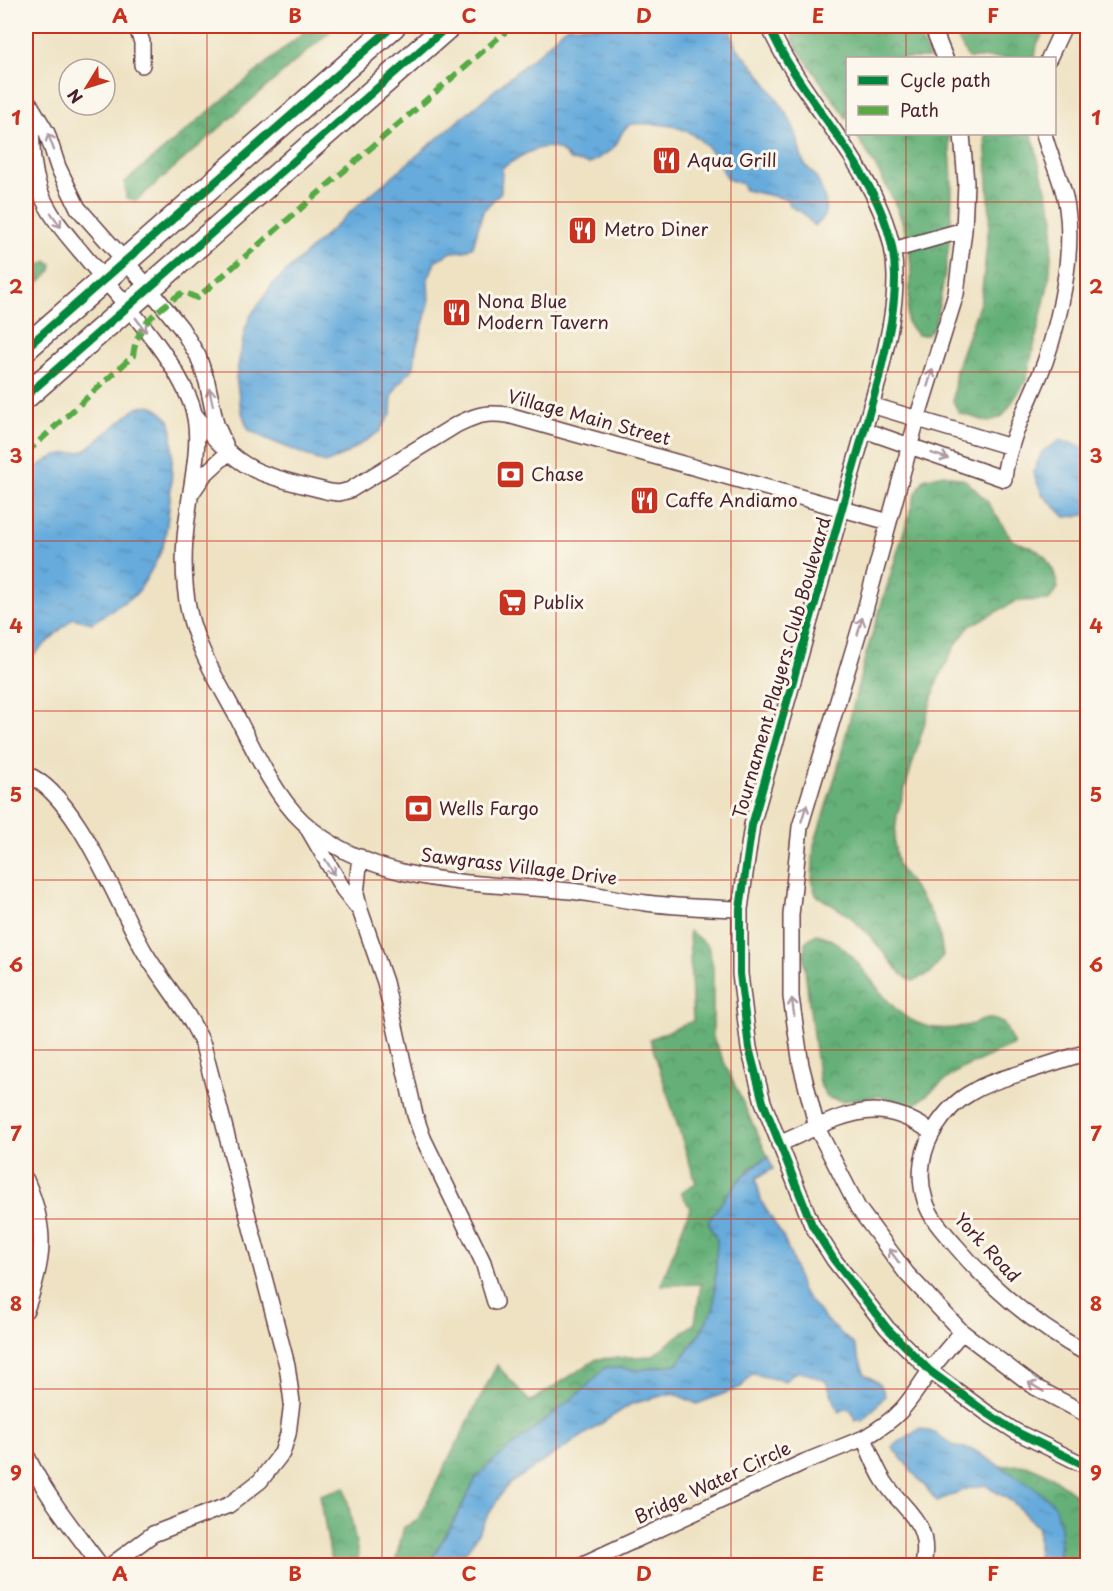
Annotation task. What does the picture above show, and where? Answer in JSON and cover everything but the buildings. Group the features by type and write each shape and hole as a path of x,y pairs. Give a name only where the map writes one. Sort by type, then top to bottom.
{"main road":[{"path":"26,348 393,26"},
{"path":"26,396 448,26"}],"street":[{"path":"136,26 142,42 142,65"},
{"name":"Tournament Players Club Boulevard","path":"769,26 787,62 869,186 882,213 893,250 895,279 891,320 872,405 752,825 740,909 740,974 749,1048 763,1102 812,1225 834,1260 887,1328 930,1371 987,1413 1015,1431 1088,1467"},
{"path":"932,26 945,57"},
{"path":"1049,57 1064,26"},
{"path":"28,100 47,133 58,166 78,208 148,287 181,328 198,356 207,382 216,424 229,452"},
{"name":"Sawgrass Village Drive","path":"28,100 32,120 31,147 40,191 49,209 127,306 179,376 195,415 196,449 184,552 184,583 190,615 202,648 254,750 274,783 303,822 329,841 360,857 439,880 572,891 667,906 740,909"},
{"path":"962,135 966,183 964,230 956,294 917,419 862,621 800,827 791,915 791,997 801,1065 818,1128 858,1208 907,1274 962,1332 1035,1387 1088,1415"},
{"path":"864,430 1004,479 1011,447 1045,361 1060,307 1068,255 1067,207 1062,185 1044,135"},
{"path":"893,250 964,230"},
{"path":"872,405 1011,447"},
{"name":"Village Main Street","path":"195,415 209,433 229,452 255,471 339,493 350,490 456,425 490,412 508,415 889,522"},
{"name":"Sawgrass Village Drive","path":"190,496 204,475 229,452"},
{"path":"26,774 64,805 97,858 130,927 153,966 196,1027 203,1045 287,1365 292,1402 288,1434 282,1453 260,1481 247,1493 229,1505 153,1534 110,1566"},
{"path":"303,822 343,889 360,910"},
{"path":"360,857 356,894 385,982 415,1115 423,1138 483,1262 495,1302"},
{"name":"York Road","path":"1088,1052 990,1083 971,1092 955,1104 932,1132 923,1155 921,1170 921,1186 925,1201 936,1222 967,1260 1031,1319 1088,1354"},
{"path":"779,1144 854,1115 876,1111 888,1112 919,1124 932,1132"},
{"path":"26,1180 41,1230 42,1247 36,1281 26,1310"},
{"name":"Bridge Water Circle","path":"579,1566 804,1462 864,1438 885,1426 914,1396 930,1371 962,1332"},
{"path":"864,1438 885,1483 918,1522 924,1536 923,1566"},
{"path":"26,1454 37,1476 59,1509 101,1566"}],"green space":[{"path":"311,26 336,26 136,201 126,198 125,182"},
{"path":"789,26 915,26 929,57 846,57 846,118 797,48"},
{"path":"951,26 1048,26 1037,44 1035,57 967,57"},
{"path":"857,135 948,135 952,182 950,231 944,280 934,327 926,335 917,335 907,322 911,280 909,248 899,213"},
{"path":"985,135 1032,135 1054,218 1049,281 1026,381 1003,416 989,422 959,413 953,401 956,369 981,300 990,216"},
{"path":"47,261 52,264 51,271 26,295 26,273"},
{"path":"944,474 965,480 987,501 1012,540 1035,549 1045,557 1054,572 1058,588 1049,600 1016,601 970,626 956,644 937,682 897,815 894,843 898,866 928,908 939,932 943,955 931,973 913,981 901,974 871,937 850,916 816,895 812,882 814,845 837,771 865,658 915,495 924,479"},
{"path":"689,931 708,946 713,966 713,1038 768,1157 749,1168 717,1240 714,1308 701,1332 678,1364 640,1370 606,1367 583,1390 476,1478 428,1565 394,1566 404,1527 417,1521 497,1365 530,1402 597,1359 652,1356 695,1323 701,1284 661,1285 690,1208 681,1192 696,1183 650,1039 693,1021"},
{"path":"816,934 845,949 889,1002 915,1022 944,1029 966,1026 987,1019 994,1020 1004,1024 1014,1045 961,1069 914,1106 880,1096 842,1101 828,1098 819,1083 804,961 805,942"},
{"path":"1026,1465 1047,1474 1087,1503 1087,1563 1058,1565 1060,1544 999,1466"},
{"path":"345,1487 360,1565 332,1565 320,1495"}],"water":[{"path":"567,26 731,26 731,34 736,46 758,72 792,123 804,163 815,175 826,203 826,210 820,222 814,226 802,212 791,207 787,199 745,190 742,184 727,179 708,147 700,139 680,128 668,125 634,124 628,126 623,130 617,144 612,149 589,164 570,160 563,152 555,148 537,149 502,168 501,192 483,211 473,246 465,251 452,252 436,260 428,279 429,304 416,348 414,367 392,395 391,414 379,432 344,455 325,463 249,430 241,409 236,377 245,329 251,315 273,284 358,205 540,52"},
{"path":"151,405 169,420 172,443 167,523 158,558 135,595 92,623 73,618 26,662 26,480 34,468 57,455 84,451 137,408"},
{"path":"1060,440 1087,448 1087,515 1065,517 1043,495 1033,473 1042,452"},
{"path":"768,1157 773,1169 756,1178 761,1201 783,1237 801,1290 826,1320 854,1345 865,1375 880,1385 885,1396 863,1421 857,1419 855,1421 852,1411 845,1409 839,1412 826,1381 800,1371 785,1381 752,1374 741,1387 697,1404 673,1393 631,1404 509,1484 471,1545 455,1565 428,1565 476,1478 491,1463 583,1390 606,1367 640,1370 678,1364 701,1332 714,1307 717,1240 708,1222 741,1178"},
{"path":"920,1428 937,1434 955,1447 972,1449 1029,1484 1054,1504 1061,1529 1058,1565 1038,1565 1038,1528 1013,1502 985,1485 966,1489 937,1501 892,1447"}],"marked path":[{"path":"26,453 133,356 139,335 157,311 183,292 197,298 512,26"}],"cycle path":[{"path":"26,348 393,26"},
{"path":"26,396 448,26"},
{"path":"769,26 785,57 846,148 881,211 892,245 895,292 879,378 752,825 740,909 740,974 749,1048 763,1102 812,1225 834,1260 887,1328 930,1371 987,1413 1015,1431 1088,1467"}],"place":[{"name":"Aqua Grill","path":"666,161"},
{"name":"Metro Diner","path":"583,230"},
{"name":"Nona Blue Modern Tavern","path":"456,312"},
{"name":"Chase","path":"510,475"},
{"name":"Caffe Andiamo","path":"644,501"},
{"name":"Publix","path":"512,603"},
{"name":"Wells Fargo","path":"418,809"}]}
